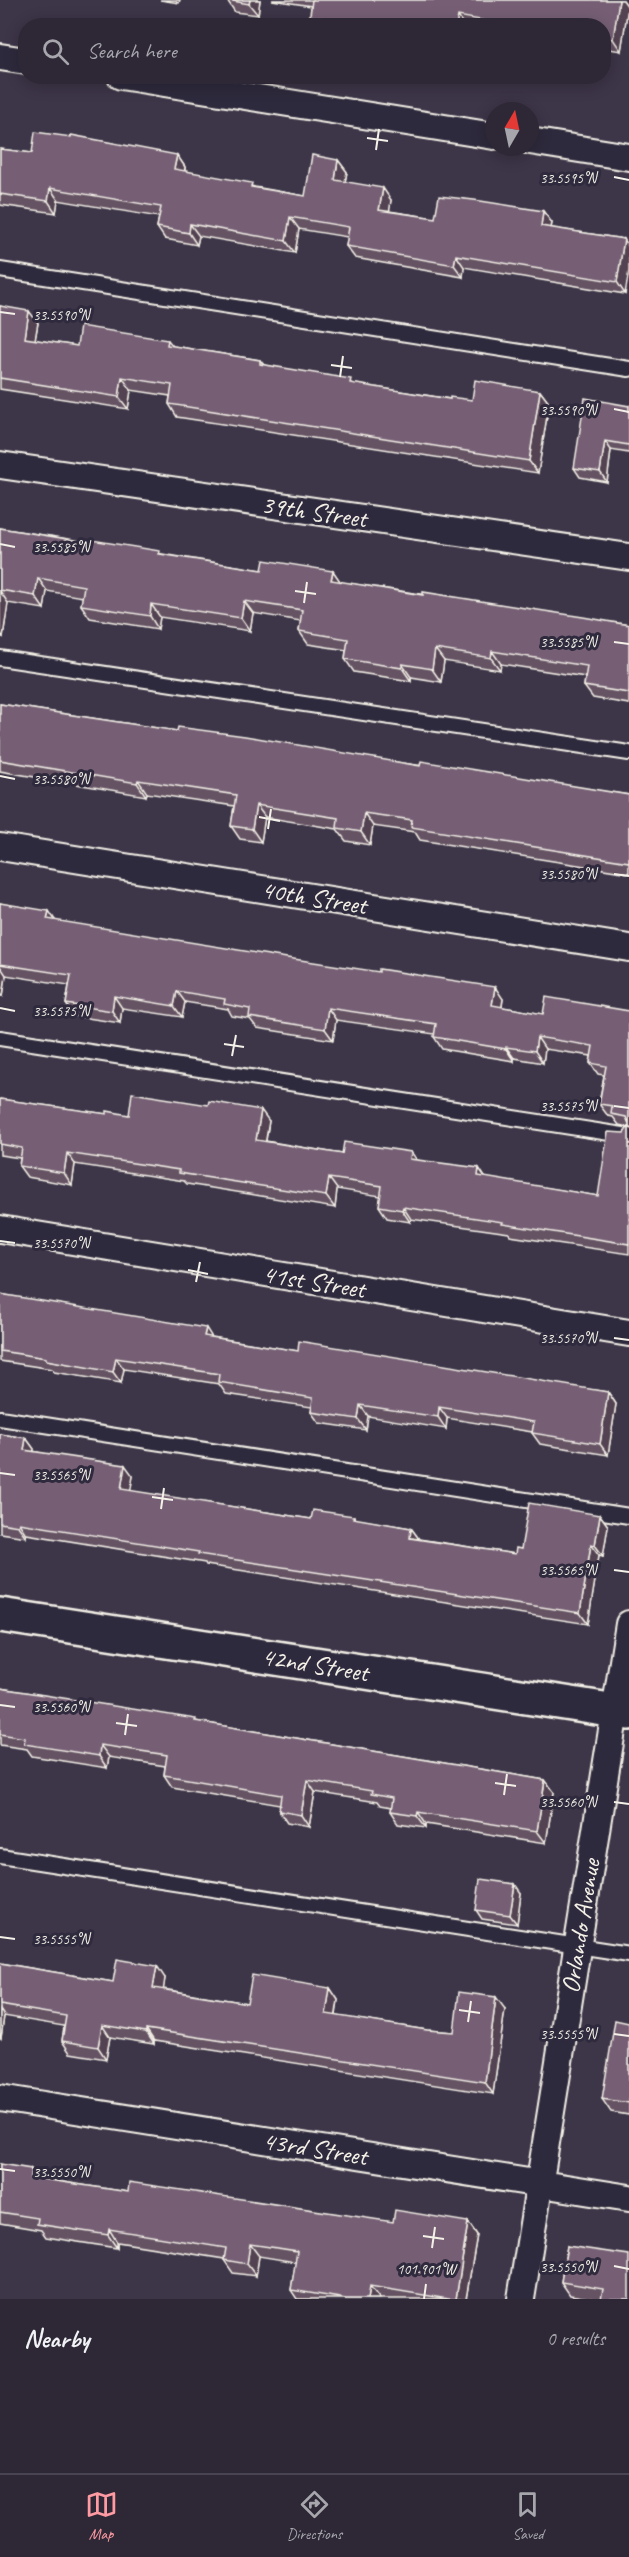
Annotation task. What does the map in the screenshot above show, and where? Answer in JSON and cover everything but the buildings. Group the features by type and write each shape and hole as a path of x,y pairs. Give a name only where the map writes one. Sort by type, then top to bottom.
{"street":[{"path":"0,57 18,60"},
{"path":"172,84 485,134"},
{"path":"539,142 629,157"},
{"name":"39th Street","path":"0,465 629,557"},
{"name":"40th Street","path":"0,847 629,948"},
{"name":"41st Street","path":"0,1229 629,1333"},
{"name":"42nd Street","path":"0,1615 622,1712"},
{"name":"Orlando Avenue","path":"521,2299 577,1946 622,1712 629,1624"},
{"name":"43rd Street","path":"0,2098 629,2198"}],"lane":[{"path":"0,270 629,369"},
{"path":"0,657 629,753"},
{"path":"0,1038 629,1136"},
{"path":"0,1418 629,1516"},
{"path":"0,1856 629,1954"}]}
